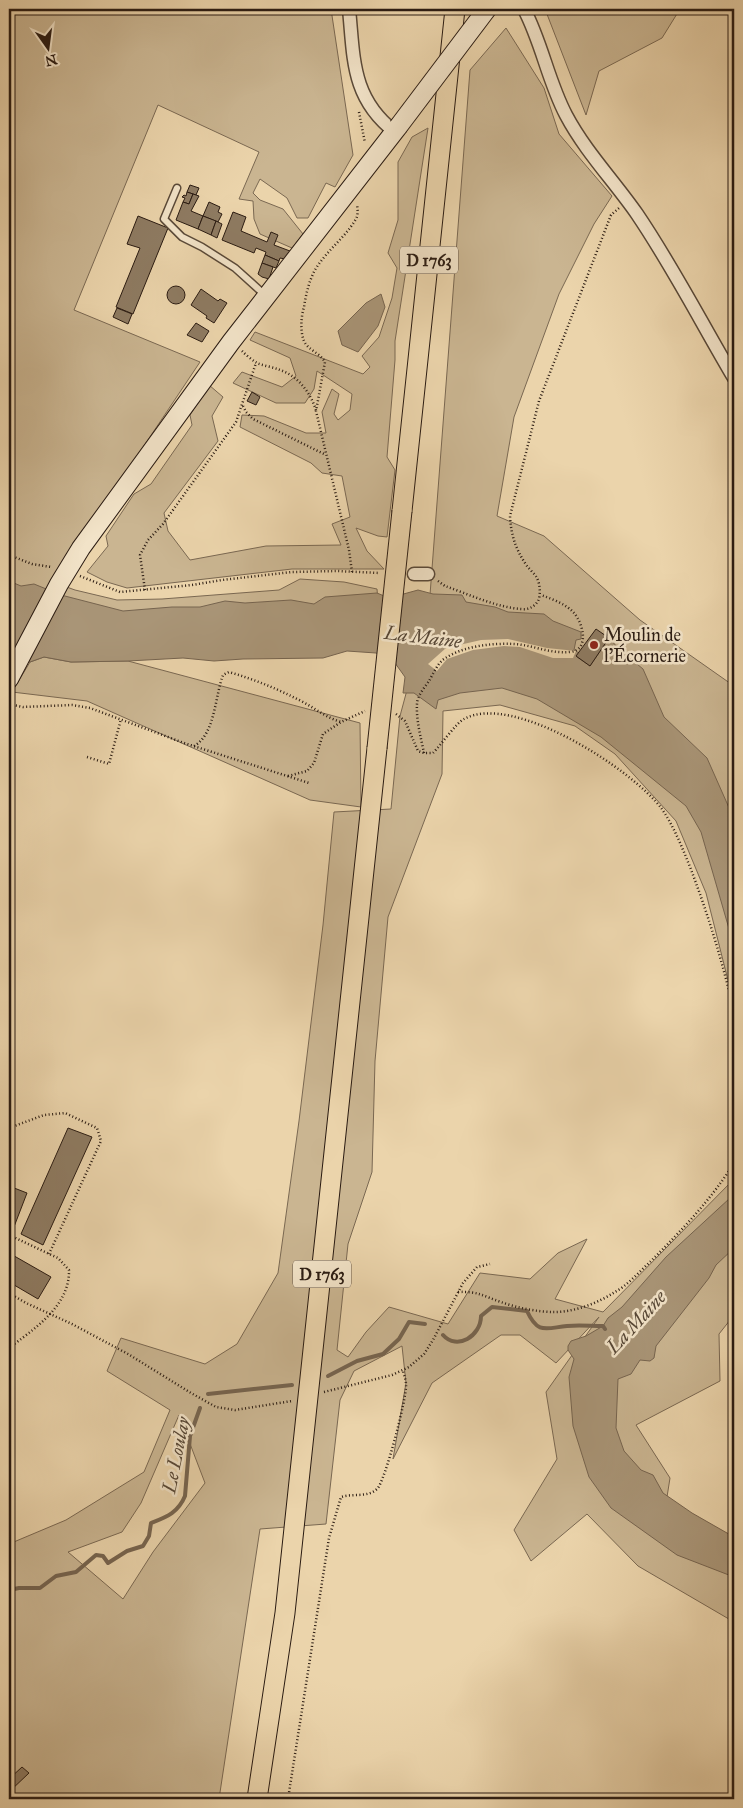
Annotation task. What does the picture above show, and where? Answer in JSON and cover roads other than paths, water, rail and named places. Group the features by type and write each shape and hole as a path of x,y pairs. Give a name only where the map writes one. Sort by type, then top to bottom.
{"main road":[{"name":"D 1763","path":"257,1799 285,1613 455,9"}],"street":[{"path":"349,9 359,86 379,118 397,129"},
{"path":"9,679 70,577 81,548 231,342 397,129 487,9"},
{"path":"524,9 540,43 555,89 575,131 627,201 662,254 734,378"},
{"path":"414,574 428,574"}],"lane":[{"path":"177,188 164,219 182,237 235,268 266,296"}],"water":[{"path":"381,294 385,307 378,326 358,352 342,345 338,331 366,303"},
{"name":"La Maine","path":"9,581 21,586 34,584 61,595 123,611 200,607 225,601 245,603 291,600 314,604 325,597 377,593 389,598 418,590 433,594 462,595 466,602 495,607 508,612 544,614 553,621 581,632 581,639 576,640 574,650 579,653 577,657 590,666 609,638 643,669 664,717 707,758 734,819 734,946 701,832 686,806 601,737 537,699 502,688 460,693 438,700 436,709 414,693 403,693 405,677 395,663 376,653 347,651 323,658 214,661 183,658 71,662 44,657 30,662 9,656"},
{"name":"La Maine","path":"734,1192 734,1248 716,1265 709,1278 656,1346 654,1358 650,1361 640,1360 631,1374 618,1379 616,1428 624,1451 641,1470 653,1475 663,1493 692,1513 734,1537 734,1577 677,1555 611,1508 589,1477 573,1426 569,1377 574,1359 568,1350 568,1346 571,1341 586,1336 603,1326 608,1318 622,1307 666,1257 730,1198"}],"waterway":[{"name":"Le Loulay","path":"443,1335 455,1342 467,1339 477,1330 481,1316 492,1307 527,1311 535,1324 543,1328 603,1326 605,1329"},
{"name":"Le Loulay","path":"328,1376 357,1361 383,1354 399,1339 409,1322 425,1324"},
{"name":"Le Loulay","path":"208,1394 292,1385"},
{"name":"Le Loulay","path":"9,1590 40,1588 56,1576 76,1572 96,1555 103,1556 108,1563 127,1551 143,1546 149,1536 151,1523 167,1516 179,1507 185,1496 190,1436 200,1408"}],"place":[{"name":"Moulin de l'Écornerie","path":"594,645"}]}
